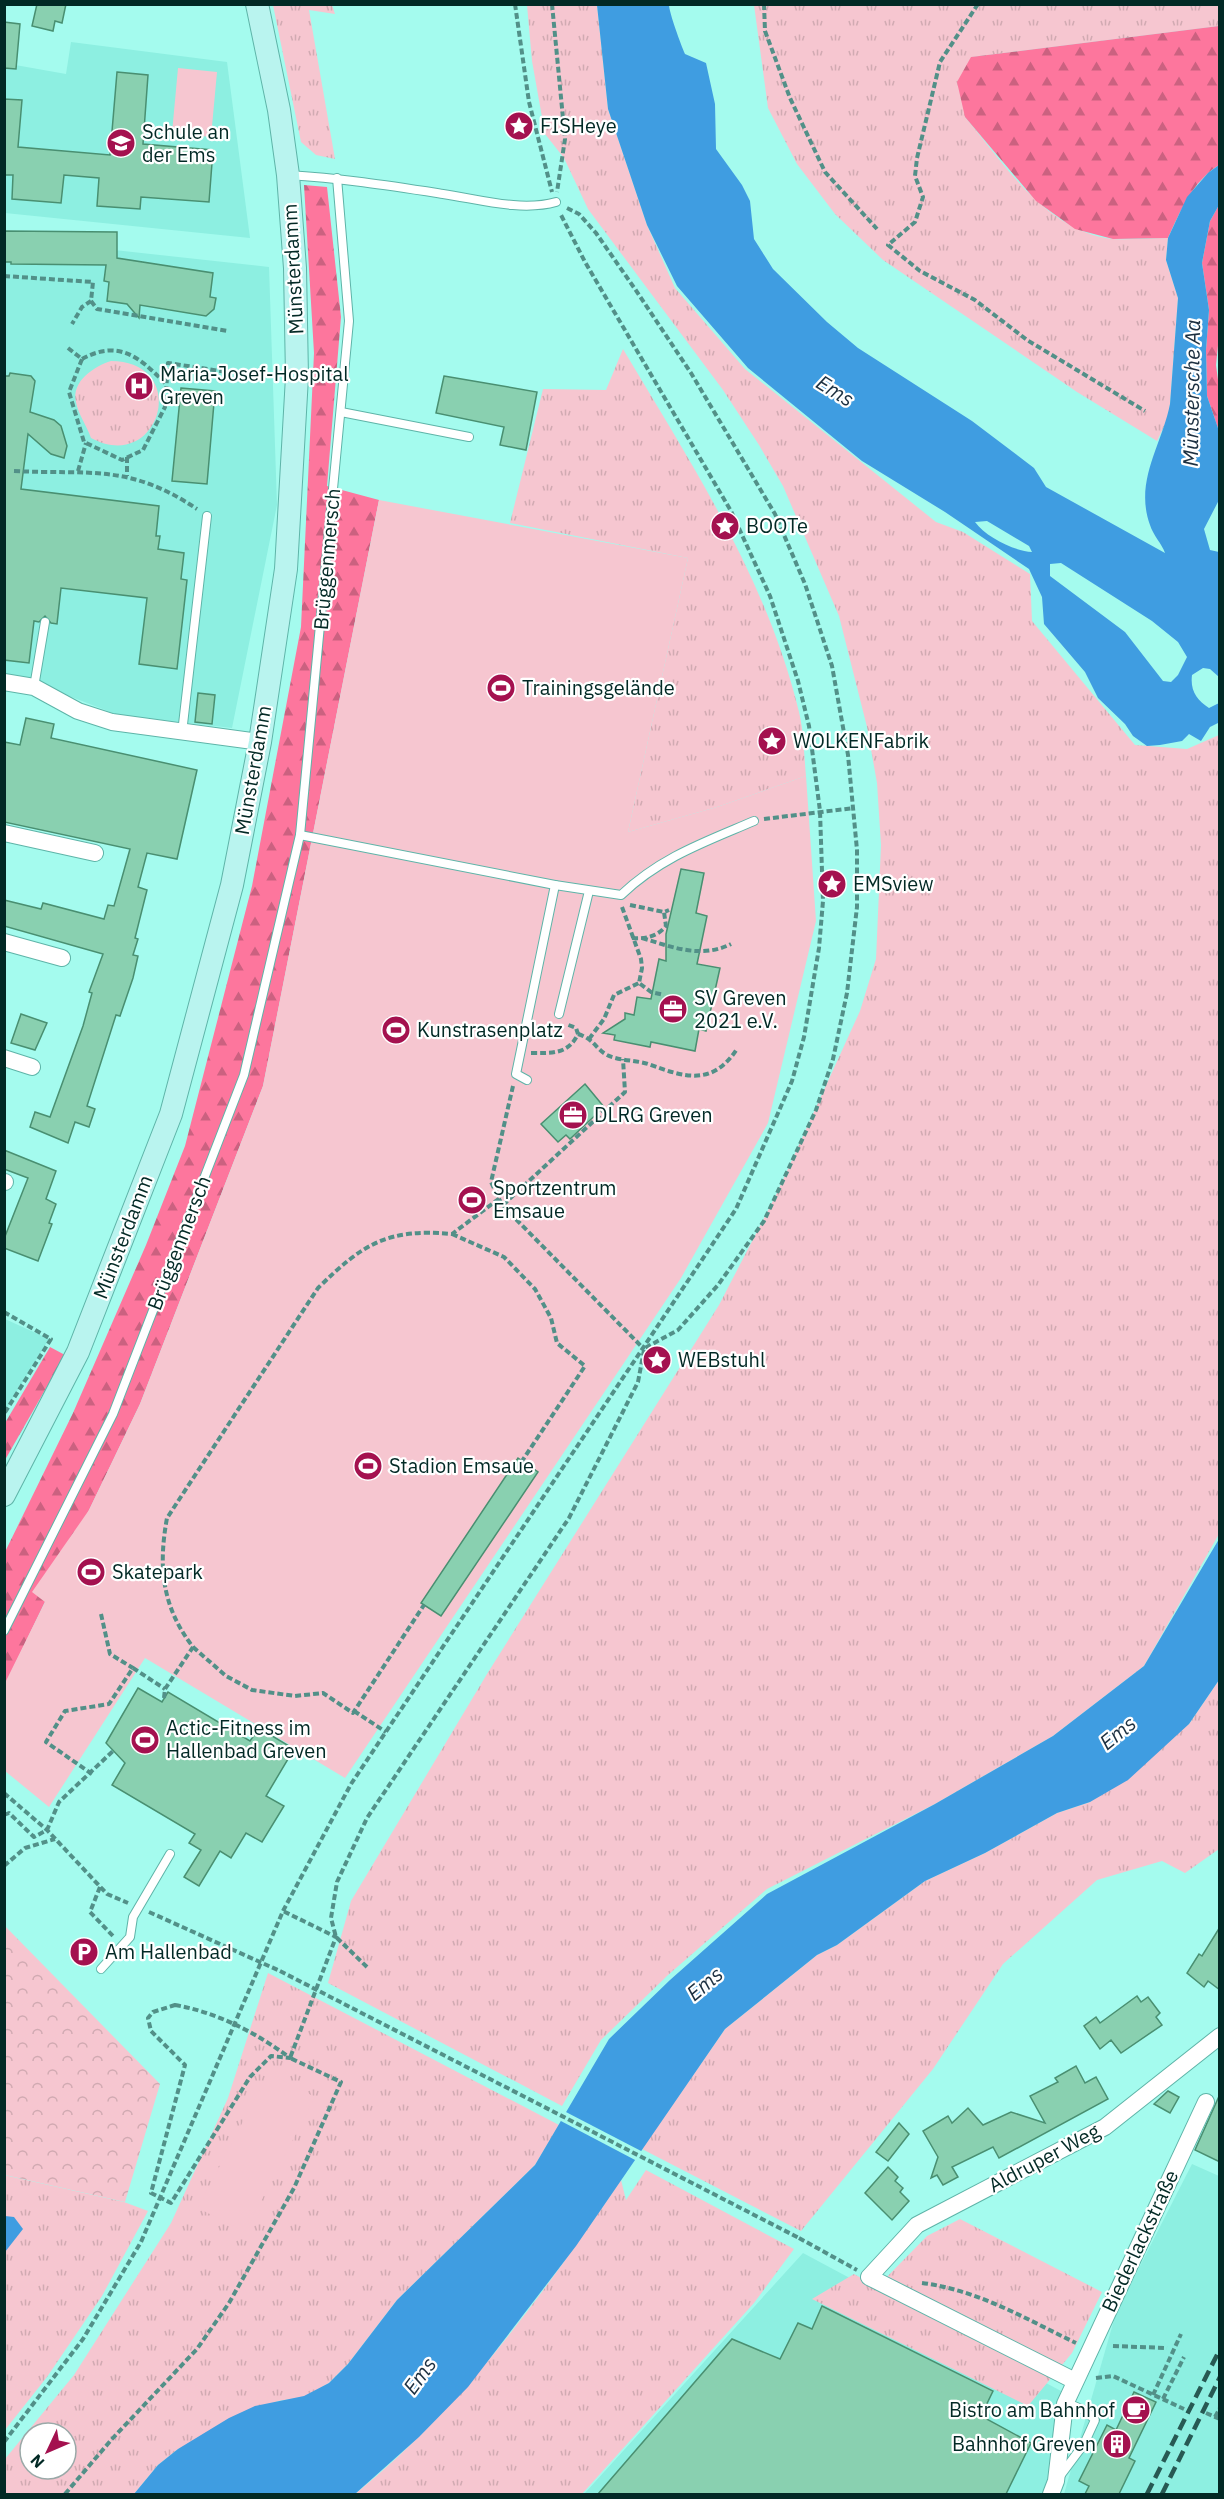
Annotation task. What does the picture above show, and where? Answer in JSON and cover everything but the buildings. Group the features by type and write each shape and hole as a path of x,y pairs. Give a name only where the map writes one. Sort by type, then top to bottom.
{"main road":[{"name":"Münsterdamm","path":"4,1495 78,1352 171,1114 232,885 260,742 285,569 292,491 297,377 295,268 288,175 279,111 257,4"}],"street":[{"path":"4,682 34,687 78,711 112,723 260,742"},
{"path":"4,833 95,853"},
{"path":"4,942 62,958"},
{"path":"4,1058 32,1067"},
{"name":"Aldruper Weg","path":"869,2277 916,2225 1105,2127 1220,2036"},
{"name":"Biederlackstraße","path":"1053,2488 1065,2402 1206,2102"},
{"path":"869,2277 1075,2381"}],"lane":[{"path":"288,175 337,178 512,205 545,205 556,202"},
{"name":"Brüggenmersch","path":"4,1631 113,1414 244,1075 300,836 349,321 337,178"},
{"path":"341,412 469,437"},
{"path":"182,733 207,516"},
{"path":"34,687 45,622"},
{"path":"300,836 555,885 621,895 637,880 675,854 754,821"},
{"path":"527,1080 516,1074 555,885"},
{"path":"560,1014 589,891"},
{"path":"101,1969 130,1937 133,1917 170,1854"},
{"path":"1053,2488 1084,2444 1095,2420 1086,2411 1065,2402"}],"path":[{"path":"4,2442 60,2372 103,2308 141,2242 283,1911 351,1784 736,1209 792,1081 804,1037 819,948 823,901 820,811 809,726 798,681 770,596 731,511 585,262 556,202 547,178 531,114 515,4"},
{"path":"552,4 565,139 556,202"},
{"path":"764,4 765,31 790,98 825,172 878,229"},
{"path":"978,4 940,62 917,158 915,176 923,197 915,222 888,245 920,271 975,300 1028,340 1145,411"},
{"path":"556,202 579,214 596,233 691,373 774,514 805,584 832,666 854,808 857,906 847,993 833,1059 816,1110 764,1221 718,1285 678,1330 644,1349"},
{"path":"4,276 93,282 91,302 97,309 228,331"},
{"path":"72,324 82,307 91,302"},
{"path":"68,348 82,359"},
{"path":"78,471 86,443 69,392 82,359 97,351 120,351 141,359 165,383"},
{"path":"86,443 122,460 143,450 165,407 168,363 226,372"},
{"path":"127,457 127,476"},
{"path":"14,471 78,471 127,476 165,490 207,516"},
{"path":"754,821 854,808"},
{"path":"639,983 642,968 621,903 666,911 666,926 663,930 642,938"},
{"path":"632,938 642,938 695,952 709,952 730,944"},
{"path":"639,983 651,992 664,996"},
{"path":"589,1039 604,1019 614,995 639,983"},
{"path":"525,1027 539,1030 571,1024 578,1035 589,1039 608,1056 648,1064 673,1074 699,1077 725,1064 737,1049"},
{"path":"519,1055 554,1054 574,1043 578,1035"},
{"path":"502,1205 625,1092 623,1059"},
{"path":"516,1074 491,1182 502,1205 644,1349"},
{"path":"452,1234 500,1198"},
{"path":"386,1732 322,1693 295,1696 252,1690 226,1676 193,1647 182,1633 162,1577 162,1543 167,1518 318,1288 350,1256 386,1237 423,1231 452,1234 504,1257 535,1289 551,1318 557,1343 585,1366 522,1461"},
{"path":"4,1312 51,1339 4,1414"},
{"path":"290,2058 336,1937 331,1917 337,1882 367,1818 569,1518 638,1382 644,1349"},
{"path":"354,1711 424,1605"},
{"path":"101,1614 110,1653 165,1689"},
{"path":"164,1698 165,1689 193,1647"},
{"path":"92,1773 46,1742 65,1711 109,1704 133,1668"},
{"path":"4,1815 9,1813 34,1837 48,1830 59,1802 113,1751"},
{"path":"4,1793 48,1830"},
{"path":"4,1866 25,1848 55,1839"},
{"path":"100,1887 90,1912 112,1935"},
{"path":"283,1911 336,1937 367,1967"},
{"path":"260,1962 800,2238 869,2277"},
{"path":"65,2494 112,2439 197,2349 229,2303 294,2188 341,2082 290,2058 269,2042 197,2009 175,2005 153,2012 147,2018 151,2031 185,2066 151,2193 171,2203 250,2078 272,2056 290,2058"},
{"path":"897,2292 914,2282 950,2287 975,2295 1077,2344"},
{"path":"1153,2395 1181,2334"},
{"path":"1113,2346 1167,2348"},
{"path":"1163,2399 1184,2357"},
{"path":"1075,2381 1113,2376 1184,2409"},
{"path":"1206,2413 1217,2418 1220,2408"}],"shaded area":[{"name":"Schule an der Ems","path":"71,42 227,62 250,238 5,213 4,63 66,74"},
{"name":"Maria-Josef-Hospital Greven","path":"5,238 269,267 277,505 232,728 118,715 38,684 5,679"},
{"path":"5,1319 49,1339 5,1411"},
{"path":"1192,2164 1219,2176 1219,2494 1064,2494 1116,2313"},
{"path":"803,2253 1061,2391 1054,2430 1049,2494 584,2494"}],"green space":[{"path":"273,5 332,5 335,14 309,10 335,159 316,155 301,142"},
{"path":"527,5 597,5 608,109 647,225 675,288 745,369 936,522 963,532 1030,574 1032,621 1135,745 1187,749 1219,735 1219,1534 1144,1666 1053,1736 935,1804 767,1889 668,1975 601,2040 562,2106 328,1983 351,1901 487,1674 719,1305 776,1195 860,1011 876,959 881,845 877,783 867,727 839,616 783,486 759,445 723,390 588,209 564,158 545,134 532,61"},
{"path":"754,5 1219,5 1219,26 972,57 965,117 1012,175 1047,210 1089,233 1113,239 1168,238 1166,260 1178,298 1170,404 1167,420 1157,441 1077,392 883,260 835,214 797,164 768,108"},
{"path":"1219,26 1219,165 1194,188 1168,238 1113,239 1075,229 1036,201 965,117 957,82 971,57"},
{"path":"178,68 217,72 211,137 172,133"},
{"path":"304,185 327,187 341,317 327,486 379,500 263,1086 140,1404 5,1685 4,1554 73,1413 146,1245 185,1146 252,886 301,627 314,353"},
{"path":"1219,205 1220,326 1216,365 1219,388 1219,431 1207,396 1206,350 1209,310 1202,263 1210,221"},
{"path":"623,349 725,524 768,615 799,712 806,776 717,807 628,832 688,558 510,523 543,389 606,390"},
{"path":"111,361 136,366 152,379 158,396 157,414 149,430 135,442 115,445 91,438 76,402 75,394 81,381 98,367"},
{"name":"Sportzentrum Emsaue","path":"379,500 688,558 628,832 717,807 806,776 816,921 768,1123 681,1278 345,1778 145,1658 49,1807 5,1771 4,1685 45,1602 32,1592 89,1510 140,1404 263,1086"},
{"path":"50,1347 65,1355 5,1460 5,1423"},
{"path":"1219,1680 1219,1849 1185,1873 1162,1861 1097,1880 1003,1964 933,2069 801,2231 642,2149 725,2029 817,1955 837,1945 925,1881 985,1853 1057,1813 1090,1802 1189,1724"},
{"path":"4,1925 160,2084 125,2202 5,2175"},
{"path":"268,1973 559,2125 535,2165 397,2300 348,2364 329,2383 304,2397 278,2401 178,2449 158,2465 134,2494 5,2494 5,2459 18,2443 18,2481 78,2481 78,2421 36,2421 74,2375 171,2223 228,2098"},
{"path":"268,2073 315,2097 245,2232 198,2208"},
{"path":"646,2170 794,2249 754,2303 582,2494 355,2494 431,2424 466,2386 531,2307 621,2180 626,2200"},
{"path":"4,2175 124,2202 148,2211 102,2296 47,2377 5,2430"},
{"path":"960,2219 1102,2292 1072,2353 1028,2406 812,2299 854,2274 877,2287 927,2236"}],"water":[{"path":"597,5 669,5 685,54 706,63 715,104 716,149 742,185 750,201 754,239 773,269 827,322 858,348 972,421 1034,468 1046,487 1165,553 1150,525 1145,493 1151,463 1170,404 1178,298 1166,260 1168,238 1187,197 1208,173 1219,165 1219,205 1210,221 1202,263 1209,310 1206,350 1207,396 1219,431 1220,498 1204,529 1210,550 1219,552 1219,677 1210,669 1203,668 1192,675 1192,686 1198,698 1209,708 1219,703 1220,722 1210,727 1201,741 1189,734 1182,741 1147,746 1133,736 1125,724 1098,698 1085,672 1044,624 1042,597 1029,569 945,512 862,461 748,368 677,286 647,225 608,109","holes":["987,521 1029,546 1032,552 1001,542 986,533 975,522","1061,563 1152,621 1178,642 1187,657 1178,675 1171,682 1163,681 1125,632 1050,576 1050,564"]},
{"name":"Ems","path":"1219,1539 1219,1680 1189,1724 1128,1780 1090,1802 1057,1813 985,1853 925,1881 837,1945 817,1955 725,2029 576,2246 468,2387 419,2437 355,2494 134,2494 158,2465 178,2449 229,2418 255,2406 304,2396 329,2383 348,2364 397,2300 535,2165 609,2039 670,1980 767,1894 935,1804 1053,1736 1144,1666"},
{"path":"5,2216 14,2217 23,2229 5,2252"}],"pier":[{"path":"564,2111 643,2152 637,2161 559,2120"}],"railway":[{"path":"1147,2494 1220,2349"},
{"path":"1162,2494 1220,2377"}],"place":[{"name":"FISHeye","path":"519,126"},
{"name":"Schule an der Ems","path":"121,143"},
{"name":"Maria-Josef-Hospital Greven","path":"139,386"},
{"name":"BOOTe","path":"725,526"},
{"name":"Trainingsgelände","path":"501,688"},
{"name":"WOLKENFabrik","path":"772,741"},
{"name":"EMSview","path":"832,884"},
{"name":"SV Greven 2021 e.V.","path":"673,1009"},
{"name":"Kunstrasenplatz","path":"396,1030"},
{"name":"DLRG Greven","path":"573,1115"},
{"name":"Sportzentrum Emsaue","path":"472,1200"},
{"name":"WEBstuhl","path":"657,1360"},
{"name":"Stadion Emsaue","path":"368,1466"},
{"name":"Skatepark","path":"91,1572"},
{"name":"Actic-Fitness im Hallenbad Greven","path":"145,1740"},
{"name":"Am Hallenbad","path":"84,1952"},
{"name":"Bistro am Bahnhof","path":"1136,2410"},
{"name":"Bahnhof Greven","path":"1117,2444"}],"water label":[{"name":"Münstersche Aa","path":"1192,393"}]}
